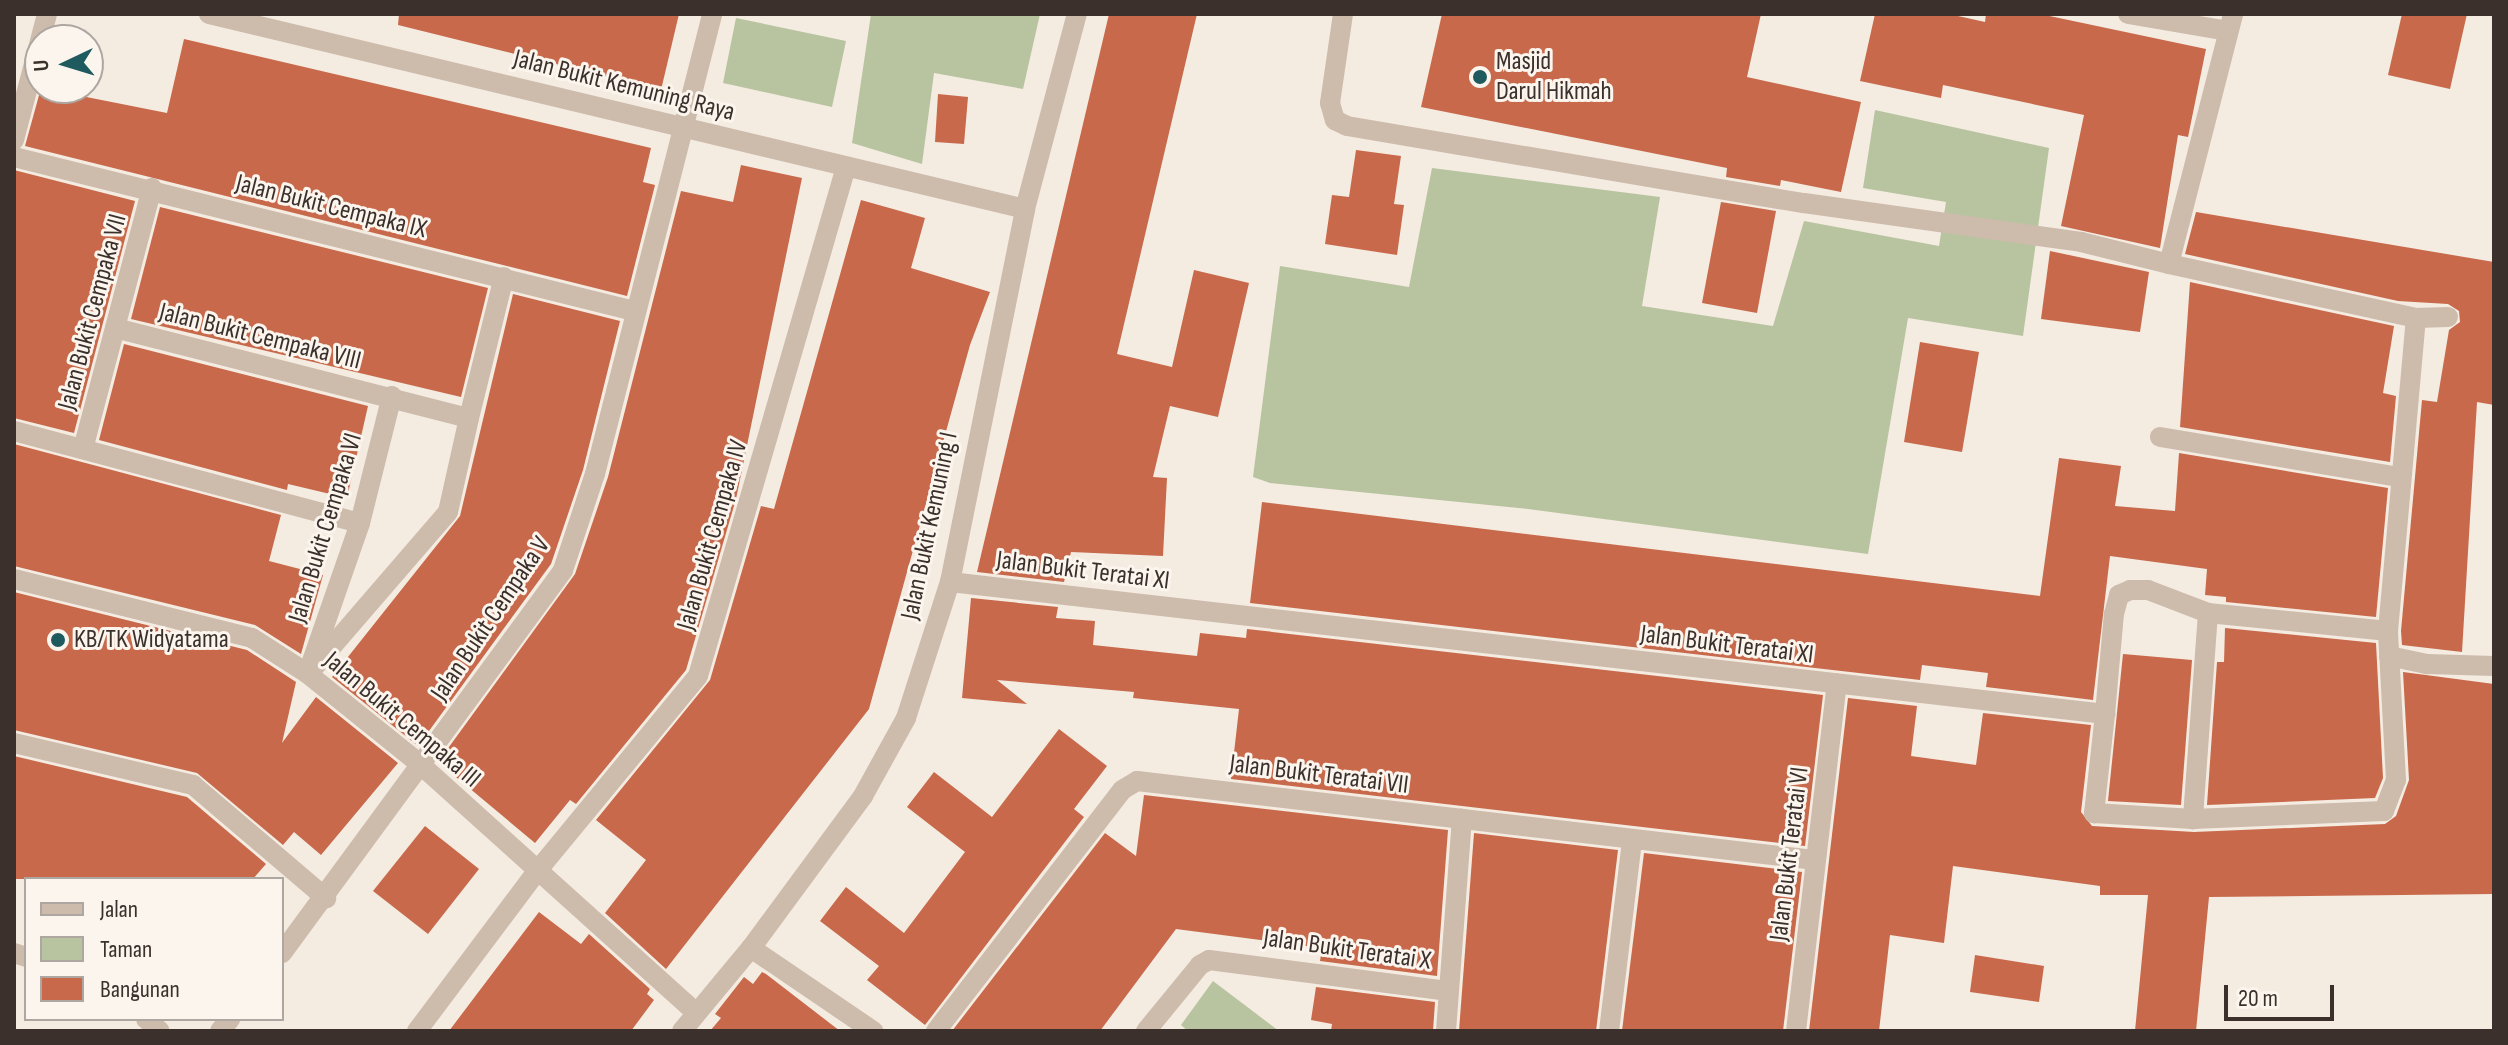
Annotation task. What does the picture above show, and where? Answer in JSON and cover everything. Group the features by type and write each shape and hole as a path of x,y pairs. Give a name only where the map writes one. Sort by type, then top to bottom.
{"street":[{"path":"14,140 47,14"},
{"name":"Jalan Bukit Kemuning Raya","path":"209,14 1025,209"},
{"name":"Jalan Bukit Cempaka V","path":"284,950 326,898 563,570 595,474 712,14"},
{"name":"Jalan Bukit Kemuning I","path":"682,1031 751,948 890,752 906,718 950,582 1025,209 1077,14"},
{"path":"1343,14 1330,103 1335,120 1347,126 1804,203 2081,242 2416,318 2448,317"},
{"path":"2128,14 2231,23 2169,264"},
{"name":"Jalan Bukit Cempaka IX","path":"14,157 152,188 634,311"},
{"name":"Jalan Bukit Cempaka IV","path":"417,1031 538,870 698,676 846,167"},
{"name":"Jalan Bukit Cempaka VII","path":"83,449 152,188"},
{"path":"308,674 448,512 504,277"},
{"path":"2388,631 2208,613 2148,590 2119,595 2094,813 2193,819 2384,811 2396,780 2388,631 2416,318"},
{"name":"Jalan Bukit Cempaka VIII","path":"115,328 469,418"},
{"name":"Jalan Bukit Cempaka VI","path":"308,674 360,523 392,396"},
{"path":"14,431 360,523"},
{"path":"2160,437 2400,477"},
{"name":"Jalan Bukit Cempaka III","path":"14,579 252,638 308,674 421,765 696,1013"},
{"name":"Jalan Bukit Teratai XI","path":"950,582 2105,714"},
{"path":"2193,819 2208,613"},
{"path":"2389,656 2427,664 2494,666"},
{"name":"Jalan Bukit Teratai VI","path":"1796,1031 1837,683"},
{"path":"14,743 193,785 326,898"},
{"name":"Jalan Bukit Teratai VII","path":"936,1031 1128,784 1149,780 1815,860"},
{"name":"Jalan Bukit Teratai X","path":"1147,1031 1200,965 1209,960 1449,991 1462,819"},
{"path":"1609,1031 1632,840"},
{"path":"751,948 873,1031"},
{"path":"1446,1031 1449,991"}],"green space":[{"path":"871,14 1040,14 1023,89 934,73 922,164 852,143"},
{"path":"736,18 846,41 832,107 723,83"},
{"path":"1875,110 2049,148 2023,336 1908,318 1868,554 1528,509 1270,483 1253,477 1280,266 1409,287 1432,168 1660,197 1642,306 1773,326 1804,221 1939,246 1946,202 1863,188"},
{"path":"1213,981 1279,1031 1188,1031 1181,1025"}],"building":[{"path":"399,14 679,14 661,90 398,25"},
{"path":"1109,14 1197,14 1117,354 1172,367 1194,270 1249,283 1218,417 1170,406 1153,477 1167,478 1163,556 1071,552 1064,582 977,572"},
{"path":"1442,14 1761,14 1747,77 1861,102 1841,192 1781,180 1780,186 1726,177 1727,168 1421,107"},
{"path":"1875,14 1949,14 1985,22 1986,14 2040,14 2206,49 2188,137 2178,135 2160,248 2061,226 2084,115 1943,85 1941,98 1860,81"},
{"path":"2402,14 2467,14 2450,89 2388,75"},
{"path":"184,39 651,148 643,182 655,185 627,296 25,146 37,104 104,104 104,100 167,113"},
{"path":"938,94 968,97 964,144 935,142"},
{"path":"1356,150 1401,156 1394,204 1404,205 1397,255 1325,244 1332,195 1349,197"},
{"path":"741,165 802,178 736,499 686,670 576,804 570,800 535,843 438,762 575,574 608,477 681,191 733,202"},
{"path":"14,170 135,201 74,433 14,418"},
{"path":"861,200 925,218 911,268 990,292 970,345 869,709 666,969 605,913 646,860 596,820 710,680 761,506 774,509"},
{"path":"1721,202 1776,211 1757,313 1702,303"},
{"path":"160,207 488,288 461,397 131,319"},
{"path":"2196,212 2494,262 2494,405 2477,402 2462,652 2402,645 2401,631 2422,400 2437,402 2449,330 2460,322 2459,311 2448,304 2398,301 2185,254"},
{"path":"2050,251 2149,272 2140,332 2041,319"},
{"path":"2190,282 2394,326 2383,393 2396,396 2390,462 2180,427"},
{"path":"513,294 620,321 583,470 551,564 418,746 332,677 460,516"},
{"path":"1920,342 1979,352 1962,452 1904,442"},
{"path":"124,344 368,406 347,498 288,484 287,490 99,440"},
{"path":"14,444 281,515 269,561 323,575 301,654 255,625 14,566"},
{"path":"2179,453 2388,488 2376,617 2226,602 2226,597 2205,595 2207,569 2110,556 2093,700 1986,687 1988,673 1922,665 1920,680 1250,603 1262,502 2040,596 2059,458 2121,466 2115,506 2175,511"},
{"path":"14,592 247,650 296,682 282,743 316,697 398,763 321,855 294,832 283,845 197,773 14,730"},
{"path":"971,598 1058,607 1056,618 1095,621 1093,645 1197,656 1200,633 1246,638 1247,629 1823,695 1805,846 1231,779 1239,709 1133,698 1134,692 997,680 1027,704 962,698"},
{"path":"2225,628 2376,643 2383,778 2375,798 2207,805 2217,662 2224,662"},
{"path":"2123,654 2192,660 2181,805 2108,801"},
{"path":"2403,672 2494,684 2494,894 2209,897 2196,1031 2135,1031 2148,895 2100,895 2100,886 1953,866 1944,943 1890,935 1879,1031 1809,1031 1848,698 1917,706 1911,756 1976,765 1983,713 2091,725 2081,812 2092,826 2194,832 2385,824 2396,816 2409,780"},
{"path":"1059,729 1107,766 1074,809 1084,817 925,1025 867,980 879,966 820,921 846,887 904,933 965,852 907,807 934,772 992,817"},
{"path":"14,756 187,797 266,864 255,877 14,879"},
{"path":"1144,795 1448,830 1437,976 1320,961 1322,948 1176,929 1100,1031 952,1031 1105,833 1136,856"},
{"path":"425,826 479,869 428,934 373,891"},
{"path":"1474,833 1618,850 1596,1031 1459,1031"},
{"path":"1644,853 1802,872 1783,1031 1622,1031"},
{"path":"539,912 581,944 589,934 650,989 647,994 654,1000 631,1031 449,1031"},
{"path":"1975,955 2044,966 2039,1002 1970,992"},
{"path":"762,972 840,1031 710,1031 721,1018 715,1014 744,977 753,984"},
{"path":"1316,987 1435,1002 1433,1031 1331,1031 1332,1024 1311,1020"}],"place":[{"name":"Masjid Darul Hikmah","path":"1480,77"},
{"name":"KB/TK Widyatama","path":"58,640"}]}
